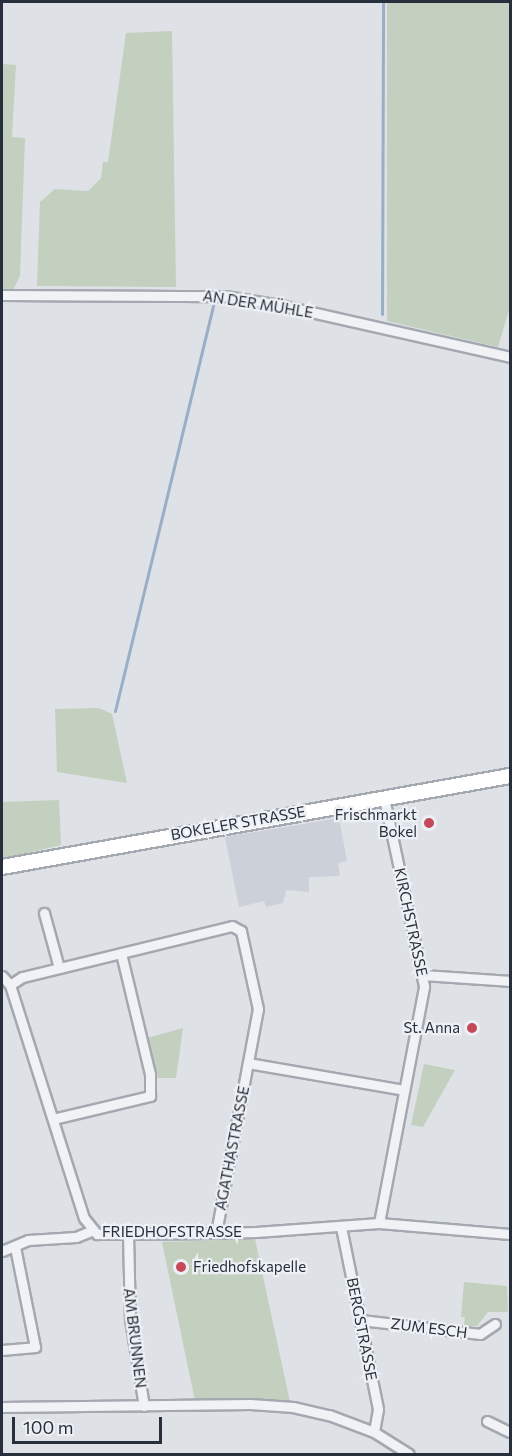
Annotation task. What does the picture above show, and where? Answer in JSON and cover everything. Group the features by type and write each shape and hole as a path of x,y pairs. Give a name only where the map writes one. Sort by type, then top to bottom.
{"main road":[{"name":"BOKELER STRASSE","path":"2,867 510,776"}],"street":[{"name":"AN DER MÜHLE","path":"2,295 225,296 280,305 510,357"},
{"name":"KIRCHSTRASSE","path":"379,1222 423,975 384,798"},
{"path":"44,913 59,968"},
{"name":"AGATHASTRASSE","path":"121,953 232,926 242,931 258,1009 216,1233"},
{"path":"10,985 22,977 121,953 150,1074 150,1096 53,1119"},
{"path":"423,975 510,981"},
{"name":"FRIEDHOFSTRASSE","path":"2,976 10,985 91,1230 128,1233 216,1233 341,1227 379,1222 510,1234"},
{"path":"248,1063 404,1090"},
{"name":"BERGSTRASSE","path":"341,1227 378,1409 374,1432"},
{"path":"2,1251 28,1240 76,1237 91,1230"},
{"name":"AM BRUNNEN","path":"128,1233 130,1319 144,1406"},
{"path":"2,1350 35,1347 15,1247"},
{"name":"ZUM ESCH","path":"361,1320 480,1334 495,1324"},
{"path":"2,1407 293,1407 329,1414 374,1432 409,1455"},
{"path":"487,1421 510,1432"}],"shaded area":[{"path":"339,818 347,861 338,863 340,876 309,877 309,892 286,890 283,903 266,907 264,901 239,907 225,837"}],"green space":[{"path":"387,2 510,2 510,307 498,347 387,321"},
{"path":"172,31 176,287 37,286 40,202 55,189 88,191 101,178 103,162 108,162 126,33"},
{"path":"2,64 16,65 12,137 25,138 20,276 13,290 2,290"},
{"path":"99,708 112,714 127,783 57,772 55,709"},
{"path":"59,800 61,845 2,859 2,802"},
{"path":"183,1028 176,1078 157,1078 147,1038"},
{"path":"424,1064 455,1070 423,1127 411,1125"},
{"path":"255,1239 290,1402 195,1401 162,1242"},
{"path":"464,1282 507,1286 508,1312 488,1312 477,1326 464,1326 465,1317 461,1317"}],"waterway":[{"path":"382,314 383,2"},
{"path":"115,711 214,302"}],"place":[{"name":"Frischmarkt Bokel","path":"429,823"},
{"name":"St. Anna","path":"472,1028"},
{"name":"Friedhofskapelle","path":"181,1267"}]}
